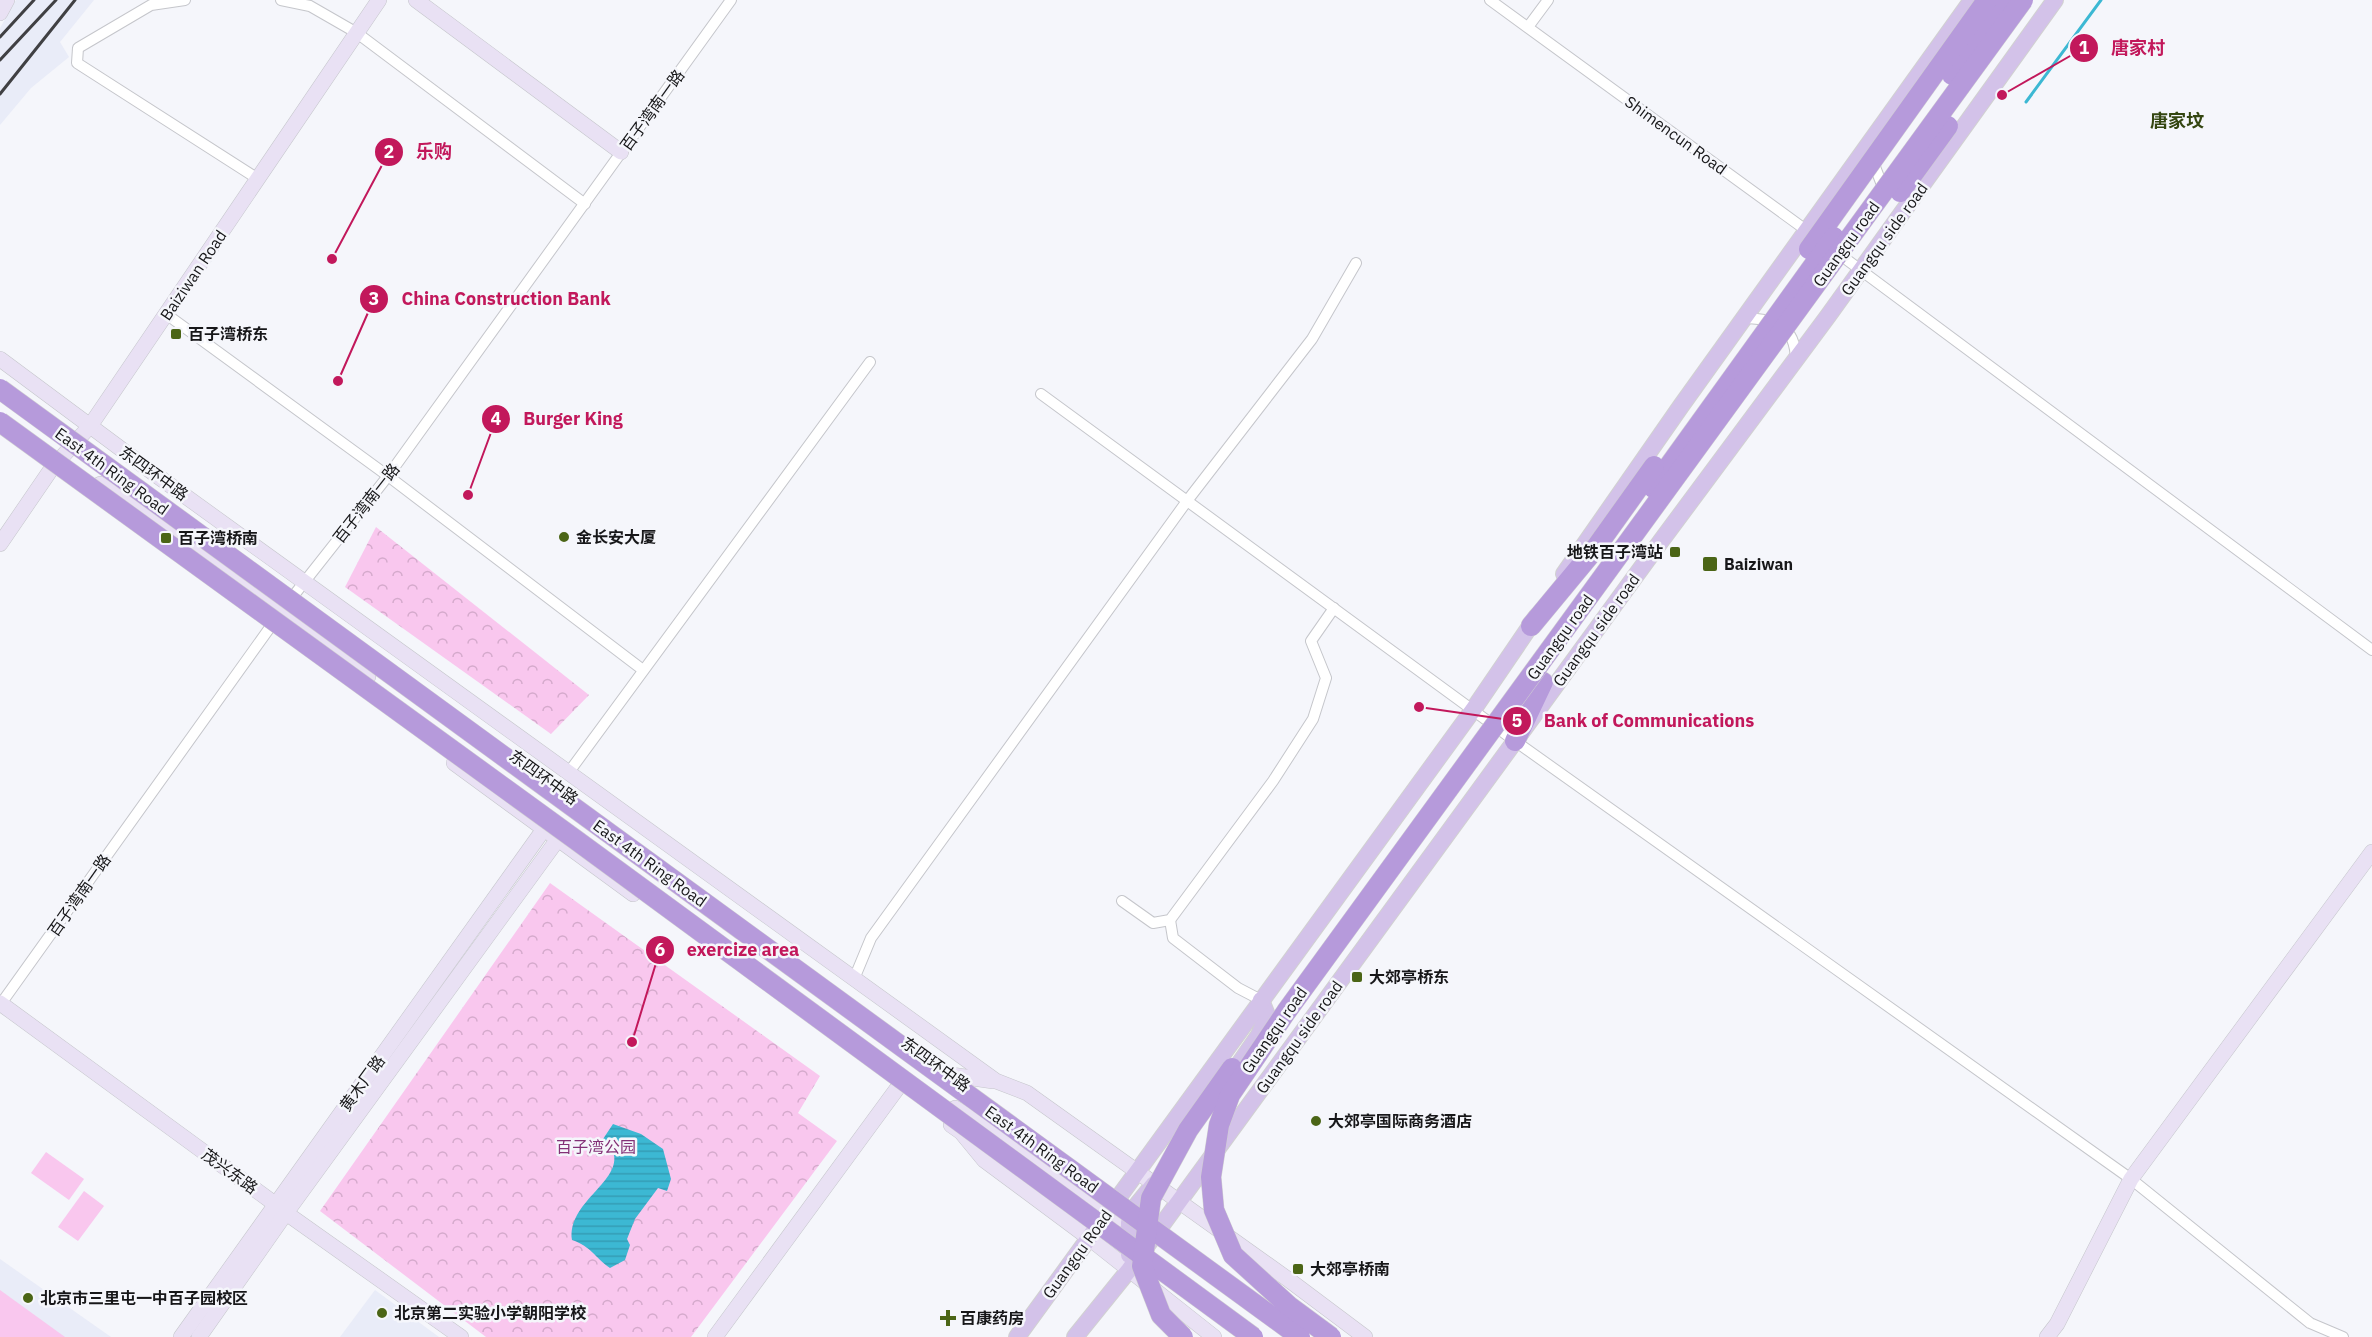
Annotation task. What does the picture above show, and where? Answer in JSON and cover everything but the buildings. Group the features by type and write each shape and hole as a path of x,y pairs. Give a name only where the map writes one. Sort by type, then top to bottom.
{"highway":[{"path":"1531,626 1594,550 1987,0"},
{"name":"Guangqu road","path":"1183,1337 1161,1315 1142,1266 1151,1198 1188,1130 1332,928 1963,60 2002,0"},
{"name":"Guangqu road","path":"1331,1337 1289,1306 1233,1255 1214,1210 1210,1177 1219,1125 1230,1095 1286,1012 2023,0"},
{"path":"1515,741 1544,682 1606,592 2018,29 2033,0"},
{"name":"East 4th Ring Road","path":"0,386 1300,1337"},
{"name":"East 4th Ring Road","path":"0,422 576,840 1253,1337"}],"main road":[{"path":"0,13 7,0"},
{"name":"Baiziwan Road","path":"0,544 57,464 90,426 379,0"},
{"path":"416,0 621,152"},
{"path":"1137,1171 1473,710 1592,532 1972,0"},
{"name":"Guangqu side road","path":"1178,1201 1796,360 2055,0"},
{"name":"东四环中路","path":"0,358 90,426 996,1081 1027,1093 1365,1337"},
{"name":"东四环中路","path":"0,386 79,438 1118,1196 1131,1217 1155,1235"},
{"name":"东四环中路","path":"0,414 57,464 269,628 961,1132 984,1160 1089,1238 1214,1337"},
{"name":"东四环中路","path":"0,430 172,530 280,613 937,1097 1023,1150 1107,1212 1131,1217"},
{"name":"黄木厂路","path":"181,1337 280,1209 544,830"},
{"path":"199,1337 280,1209 558,839"},
{"path":"2047,1337 2057,1324 2132,1179 2372,852"},
{"path":"1129,1270 1131,1217 1259,1035 1267,1015 1261,1000"},
{"name":"茂兴东路","path":"0,1004 280,1209 461,1337"},
{"path":"1199,1121 1213,1089 1214,1065"},
{"path":"952,1075 996,1081"},
{"path":"715,1337 899,1086"},
{"path":"937,1097 961,1132"},
{"path":"1023,1150 1035,1135"},
{"name":"Guangqu Road","path":"1017,1337 1137,1171"},
{"path":"1075,1337 1129,1270 1178,1201"}],"street":[{"path":"185,0 151,5 78,48 77,63 258,179"},
{"path":"281,0 310,6 357,33 585,204"},
{"name":"百子湾南一路","path":"0,1004 269,628 388,476 731,0"},
{"name":"Shimencun Road","path":"1490,0 1861,270 2372,650"},
{"path":"1528,27 1548,0"},
{"path":"1869,144 1874,169 1881,185 1895,189 1923,183"},
{"path":"854,979 871,938 1188,501 1312,339 1356,263"},
{"path":"166,314 388,476 643,670"},
{"path":"1744,318 1768,319 1789,332 1796,345 1796,360"},
{"path":"569,772 870,362"},
{"path":"1041,394 1515,741 2132,1179 2310,1323 2343,1337"},
{"path":"1261,1000 1238,988 1173,938 1170,920 1274,781 1313,719 1326,678 1311,640 1334,608"},
{"path":"1122,901 1153,922 1170,920"}],"shaded area":[{"path":"16,0 94,0 60,42 69,57 31,88 0,125 0,28"},
{"name":"北京市三里屯一中百子园校区","path":"0,1259 111,1337 0,1337"},
{"name":"北京第二实验小学朝阳学校","path":"375,1290 439,1337 340,1337"}],"green space":[{"path":"376,527 589,695 551,734 345,587"},
{"name":"百子湾公园","path":"550,883 820,1076 798,1113 837,1141 691,1337 486,1337 320,1211"},
{"path":"46,1152 84,1179 69,1200 31,1173"},
{"path":"84,1191 104,1206 78,1241 58,1227"},
{"path":"0,1290 65,1337 0,1337"}],"water":[{"path":"613,1124 641,1134 663,1149 671,1179 667,1191 658,1188 635,1219 627,1239 630,1245 625,1260 610,1268 589,1249 572,1240 577,1215 609,1175 613,1165 614,1155 606,1150 601,1142"}],"waterway":[{"path":"2026,102 2101,0"}],"railway":[{"path":"0,37 34,0"},
{"path":"0,60 56,0"},
{"path":"0,94 75,0"}],"place":[{"name":"唐家村","path":"2002,95"},
{"name":"乐购","path":"332,259"},
{"name":"百子湾桥东","path":"176,334"},
{"name":"China Construction Bank","path":"338,381"},
{"name":"Burger King","path":"468,495"},
{"name":"金长安大厦","path":"564,537"},
{"name":"百子湾桥南","path":"166,538"},
{"name":"地铁百子湾站","path":"1675,552"},
{"name":"Baiziwan","path":"1710,564"},
{"name":"Bank of Communications","path":"1419,707"},
{"name":"大郊亭桥东","path":"1357,977"},
{"name":"exercize area","path":"632,1042"},
{"name":"大郊亭国际商务酒店","path":"1316,1121"},
{"name":"大郊亭桥南","path":"1298,1269"},
{"name":"北京市三里屯一中百子园校区","path":"28,1298"},
{"name":"北京第二实验小学朝阳学校","path":"382,1313"},
{"name":"百康药房","path":"948,1318"}],"district":[{"name":"唐家坟","path":"2177,121"}]}
